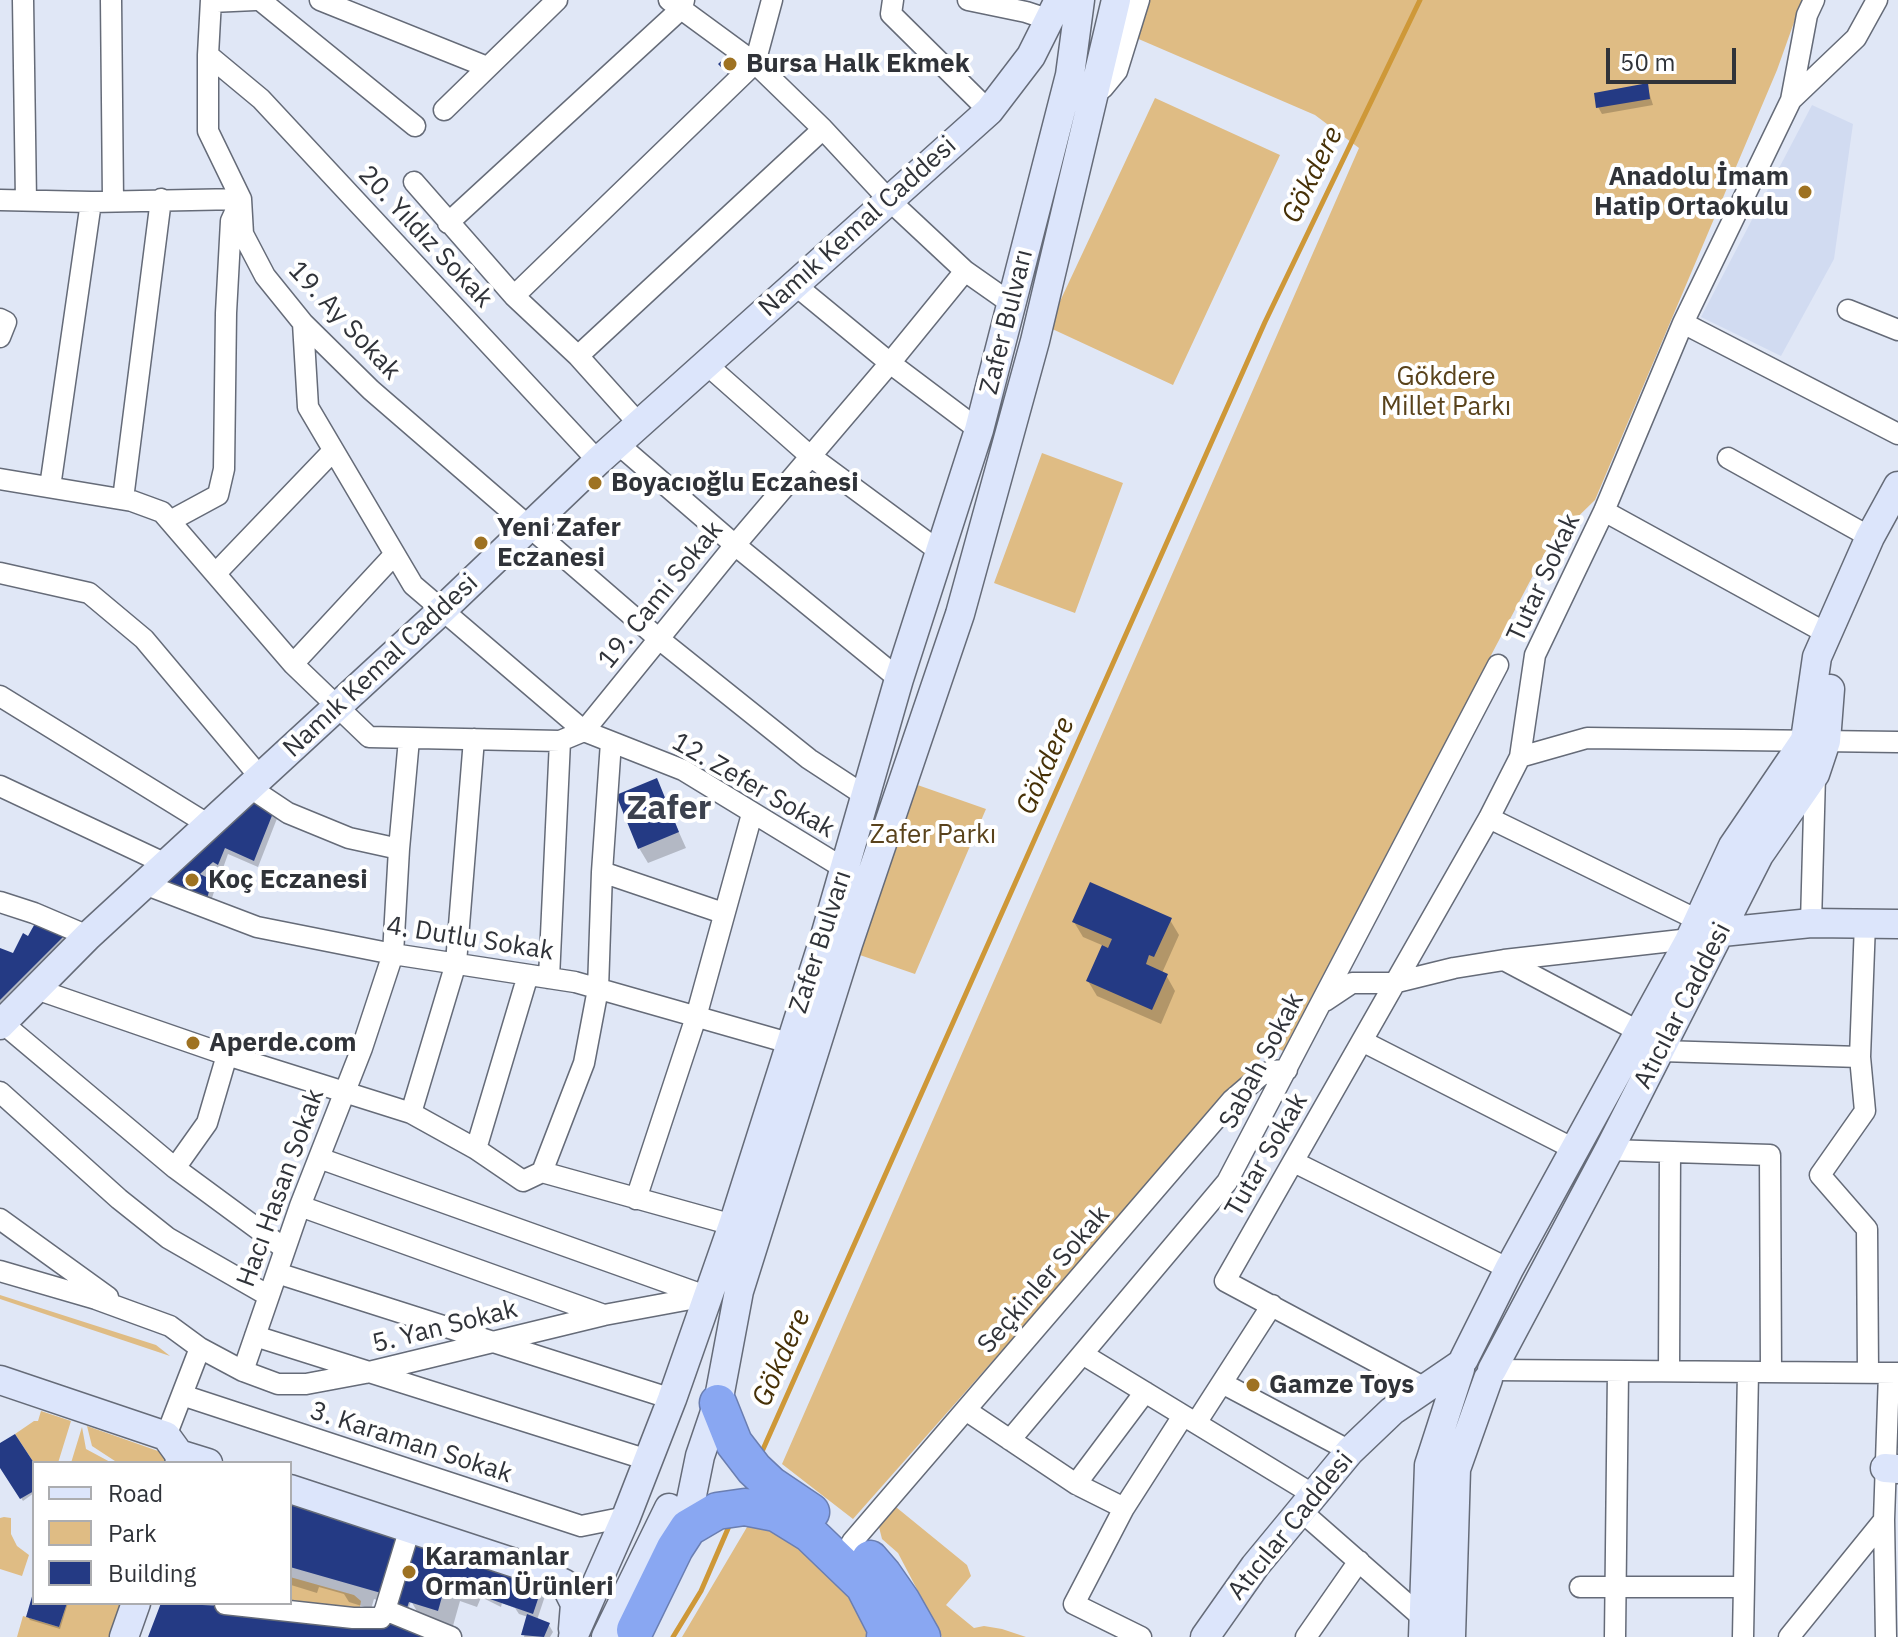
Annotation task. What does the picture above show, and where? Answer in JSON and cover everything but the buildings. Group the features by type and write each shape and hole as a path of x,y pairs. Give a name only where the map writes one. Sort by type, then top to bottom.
{"highway":[{"path":"721,1412 734,1443 784,1506 864,1586 886,1629 885,1637"},
{"path":"624,1635 688,1528 706,1516 728,1508 784,1506 852,1542 883,1574 922,1637"}],"main road":[{"name":"Zafer Bulvarı","path":"573,1637 626,1517 672,1399 733,1225 845,869 899,679 979,430 1070,75 1080,0"},
{"name":"Zafer Bulvarı","path":"624,1635 691,1500 700,1456 721,1412 739,1291 848,944 960,614 1035,341 1116,0"},
{"name":"Namık Kemal Caddesi","path":"1,1023 88,936 705,363 989,111 1031,56 1055,10"},
{"path":"1031,56 1047,67 1070,75 1100,64"},
{"name":"Atıcılar Caddesi","path":"1205,1637 1255,1566 1350,1451 1392,1411 1462,1364 1509,1269 1638,1031 1703,931 1815,774 1817,657 1870,537 1898,486"},
{"name":"Atıcılar Caddesi","path":"1451,1632 1456,1469 1490,1375 1661,1051 1733,846 1815,741"},
{"path":"1703,931 1811,923 1898,924"},
{"path":"1462,1364 1464,1379 1473,1385 1483,1383 1490,1375"},
{"path":"1423,1627 1429,1465 1462,1364"},
{"path":"0,1380 79,1415 202,1461"},
{"path":"292,1490 536,1570 565,1584 575,1604 573,1637"},
{"path":"124,1637 135,1605"}],"street":[{"path":"23,0 26,200"},
{"path":"111,0 113,200"},
{"path":"211,1 258,0 415,126"},
{"path":"320,0 487,67"},
{"path":"444,110 557,0"},
{"path":"514,296 755,63 772,0"},
{"path":"893,0 891,14 989,111"},
{"path":"968,0 1026,12 1055,10"},
{"path":"1094,93 1103,88 1117,71 1139,0"},
{"path":"1791,100 1807,15 1814,0"},
{"path":"1791,100 1856,38 1877,0"},
{"name":"19. Ay Sokak","path":"211,1 208,131 241,199 243,234 265,276 303,323 371,390 659,639 809,759 867,797"},
{"path":"448,223 678,3 755,63 823,129 889,200 965,271 1012,304"},
{"name":"20. Yıldız Sokak","path":"208,55 261,99 608,453 735,545 899,679"},
{"name":"Tutar Sokak","path":"1272,1305 1225,1281 1489,818 1520,757 1535,655 1604,511 1683,323 1791,100"},
{"path":"578,356 823,129"},
{"path":"414,182 514,296 578,356 639,424"},
{"path":"123,499 161,199"},
{"path":"0,200 241,199 231,221 226,313 224,469 218,495 170,521"},
{"path":"50,487 91,202"},
{"name":"19. Cami Sokak","path":"584,731 809,455 965,271"},
{"path":"794,284 890,363 979,430"},
{"path":"1848,310 1898,330"},
{"path":"0,319 6,322 0,337"},
{"name":"12. Zefer Sokak","path":"303,323 308,407 413,585 584,731 683,770 845,869"},
{"path":"1683,323 1898,434"},
{"path":"705,363 809,455 939,551"},
{"path":"217,572 333,451"},
{"path":"1728,458 1870,537"},
{"path":"0,479 123,499 162,512 217,572 293,664 369,737 560,741 584,731"},
{"path":"1604,511 1826,633"},
{"path":"293,664 394,555"},
{"path":"0,573 89,593 144,639 255,782 288,813 349,838 399,849"},
{"name":"Sabah Sokak","path":"1010,1440 1227,1182 1498,665"},
{"path":"0,696 209,825"},
{"path":"1520,757 1587,738 1898,742"},
{"name":"Hacı Hasan Sokak","path":"243,1371 300,1206 362,1048 393,954 409,739"},
{"path":"411,1113 456,963 474,739"},
{"path":"549,978 560,741"},
{"path":"542,1172 584,1063 598,989 611,742"},
{"path":"1811,923 1815,774"},
{"path":"0,786 166,864"},
{"path":"636,1199 696,1017 752,814"},
{"path":"1489,818 1703,931"},
{"path":"602,872 723,913"},
{"name":"4. Dutlu Sokak","path":"144,884 257,927 393,954 549,978 789,1043"},
{"path":"0,902 88,936"},
{"path":"1865,923 1860,1057 1865,1111 1820,1175 1867,1229 1868,1372"},
{"path":"1322,1004 1352,983 1393,983 1454,968 1703,931"},
{"path":"1504,960 1638,1031"},
{"path":"476,1149 528,975"},
{"path":"36,989 227,1055 411,1113 476,1149 523,1181 542,1172 733,1225"},
{"path":"1,1023 175,1168 285,1249"},
{"path":"1362,1041 1574,1149"},
{"path":"1661,1051 1860,1057"},
{"path":"175,1168 207,1123 227,1055"},
{"name":"Seçkinler Sokak","path":"852,1542 1232,1100 1260,1076 1271,1071 1287,1070"},
{"path":"0,1092 119,1199 168,1238 269,1296"},
{"path":"1609,1150 1770,1155 1771,1372"},
{"path":"1669,1371 1670,1152"},
{"path":"319,1158 707,1296"},
{"path":"1294,1162 1509,1269"},
{"path":"300,1206 604,1315"},
{"path":"0,1219 124,1309"},
{"path":"0,1271 124,1309"},
{"path":"277,1273 672,1399"},
{"name":"5. Yan Sokak","path":"124,1309 170,1326 200,1348 243,1371 278,1384 306,1384 365,1373 604,1315 707,1296"},
{"path":"1141,1637 1074,1604 1124,1508 1189,1420 1222,1383 1272,1305 1425,1388"},
{"path":"255,1336 648,1460"},
{"path":"175,1451 182,1395 200,1348"},
{"path":"1084,1355 1189,1420 1308,1503 1423,1627 1451,1632"},
{"path":"1490,1375 1618,1371 1894,1373 1892,1469 1884,1520 1886,1637"},
{"path":"1615,1637 1618,1371"},
{"path":"1743,1637 1748,1372"},
{"path":"1222,1383 1350,1451"},
{"path":"1076,1484 1145,1392"},
{"name":"3. Karaman Sokak","path":"182,1395 581,1526 626,1517"},
{"path":"967,1411 1076,1484 1124,1508"},
{"path":"1789,1637 1884,1520"},
{"path":"234,1605 353,1618 381,1618 410,1528"},
{"path":"1306,1637 1359,1561"},
{"path":"1580,1587 1743,1587"},
{"path":"385,1610 451,1637"}],"shaded area":[{"name":"Anadolu İmam Hatip Ortaokulu","path":"1812,105 1853,124 1834,259 1781,356 1701,317"}],"green space":[{"name":"Gökdere Millet Parkı","path":"1127,0 1802,0 1777,70 1595,500 1549,545 1283,1051 1272,1045 853,1519 782,1464 1359,148 1315,115 1120,31"},
{"path":"1155,98 1280,155 1173,385 1048,327"},
{"path":"1042,453 1123,483 1075,613 994,583"},
{"name":"Zafer Parkı","path":"909,782 986,809 915,974 854,953"},
{"path":"0,1295 156,1345 170,1356 0,1299"},
{"path":"41,1411 71,1421 59,1461 33,1461 15,1434 38,1421"},
{"path":"87,1426 165,1454 170,1461 115,1461 92,1446"},
{"path":"82,1427 86,1449 108,1461 72,1461"},
{"path":"891,1503 967,1565 971,1576 946,1605 974,1628 1002,1629 1026,1637 942,1637 898,1553 882,1539 877,1519"},
{"path":"0,1518 11,1518 11,1534 17,1546 29,1555 22,1576 0,1569"},
{"path":"750,1522 772,1530 832,1565 869,1626 867,1637 682,1637"},
{"path":"292,1578 354,1595 361,1601 359,1613 292,1603"},
{"path":"66,1605 120,1605 109,1637 17,1637 23,1616 59,1627"}],"waterway":[{"name":"Gökdere","path":"760,1456 1265,322 1420,0"},
{"name":"Gökdere","path":"673,1637 701,1591 730,1524"}],"place":[{"name":"Bursa Halk Ekmek","path":"730,64"},
{"name":"Anadolu İmam Hatip Ortaokulu","path":"1805,192"},
{"name":"Boyacıoğlu Eczanesi","path":"595,483"},
{"name":"Yeni Zafer Eczanesi","path":"481,543"},
{"name":"Koç Eczanesi","path":"192,880"},
{"name":"Aperde.com","path":"193,1043"},
{"name":"Gamze Toys","path":"1253,1385"},
{"name":"Karamanlar Orman Ürünleri","path":"409,1572"}],"district":[{"name":"Zafer","path":"669,809"}]}
